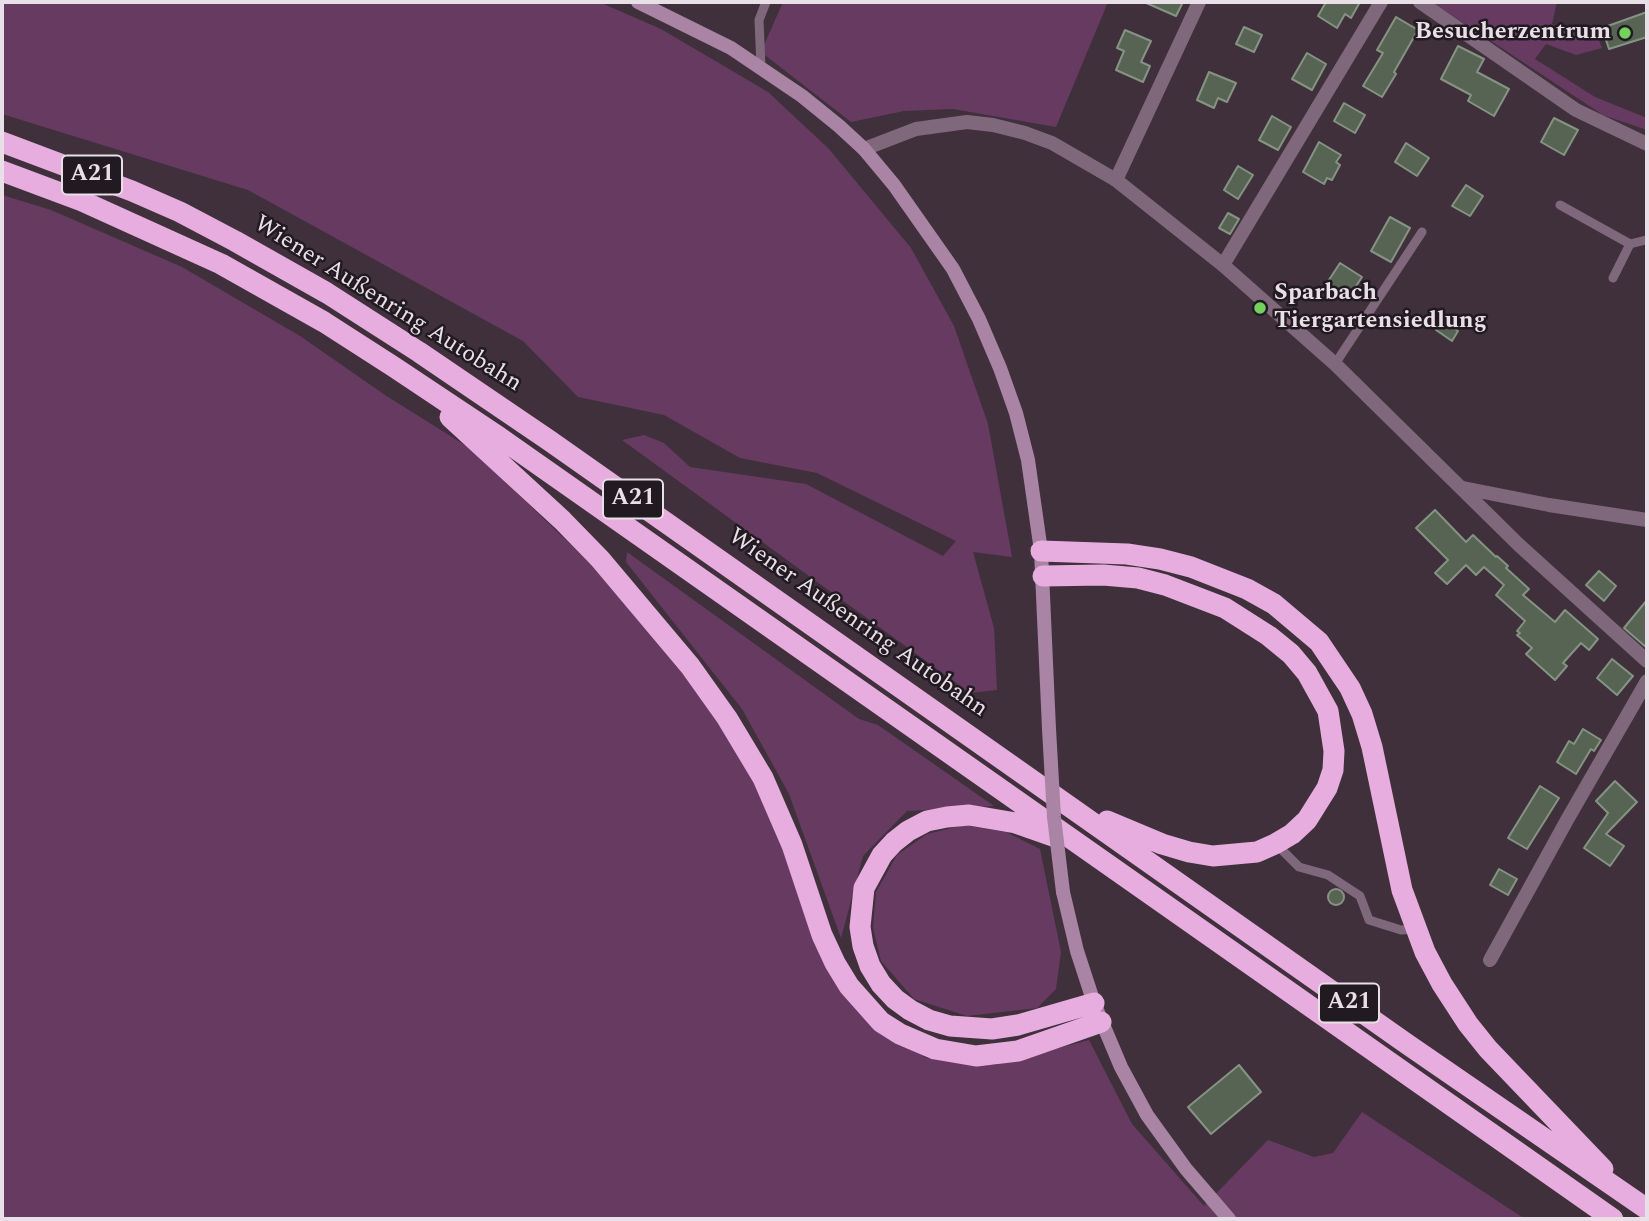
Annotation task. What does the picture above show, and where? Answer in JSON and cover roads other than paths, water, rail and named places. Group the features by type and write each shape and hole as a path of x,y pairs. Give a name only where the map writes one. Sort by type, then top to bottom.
{"highway":[{"name":"Wiener Außenring Autobahn","path":"2,142 180,212 327,293 484,395 1407,1044 1638,1203"},
{"name":"Wiener Außenring Autobahn","path":"2,171 82,201 221,264 394,367 510,445 1613,1219"},
{"path":"394,367 502,464 590,550 644,609 690,666 727,718 763,778 792,845 822,935 835,963 849,986 881,1022 900,1034 935,1049 976,1056 1018,1051 1097,1012"},
{"path":"1041,551 1127,554 1191,567 1237,585 1274,604 1319,642 1335,664 1362,714 1372,747 1402,890 1416,929 1442,984 1468,1024 1509,1072 1638,1203"},
{"path":"1042,576 1103,575 1138,578 1199,596 1225,608 1269,636 1291,654 1307,673 1328,712 1334,742 1333,770 1323,797 1307,820 1292,834 1257,852 1213,856 1189,852 1162,844 1072,807"},
{"path":"1077,844 991,817 969,815 927,821 894,842 882,855 864,888 860,927 870,966 881,984 895,999 929,1020 970,1029 992,1029 1097,1012"}],"main road":[{"path":"638,2 696,29 761,67 802,96 864,149 927,229 953,269 979,319 1016,413 1035,500 1041,551 1054,817 1063,892 1077,951 1097,1012 1121,1067 1147,1115 1186,1169 1229,1219"}],"street":[{"path":"1116,180 1199,2"},
{"path":"1223,265 1381,2"},
{"path":"1420,2 1576,110 1647,144"},
{"path":"864,149 888,138 930,127 967,122 993,125 1052,143 1116,180 1223,265 1335,364 1519,545 1647,660"},
{"path":"1463,488 1647,520"},
{"path":"1490,960 1647,681"}],"lane":[{"path":"761,67 759,20 766,2"},
{"path":"1560,205 1630,244 1646,240"},
{"path":"1335,364 1422,232"},
{"path":"1613,278 1630,244"},
{"path":"1275,844 1299,867 1328,875 1360,896 1369,919 1401,930 1416,929"}],"place":[{"name":"Besucherzentrum","path":"1625,33"},
{"name":"Sparbach Tiergartensiedlung","path":"1260,308"}]}
